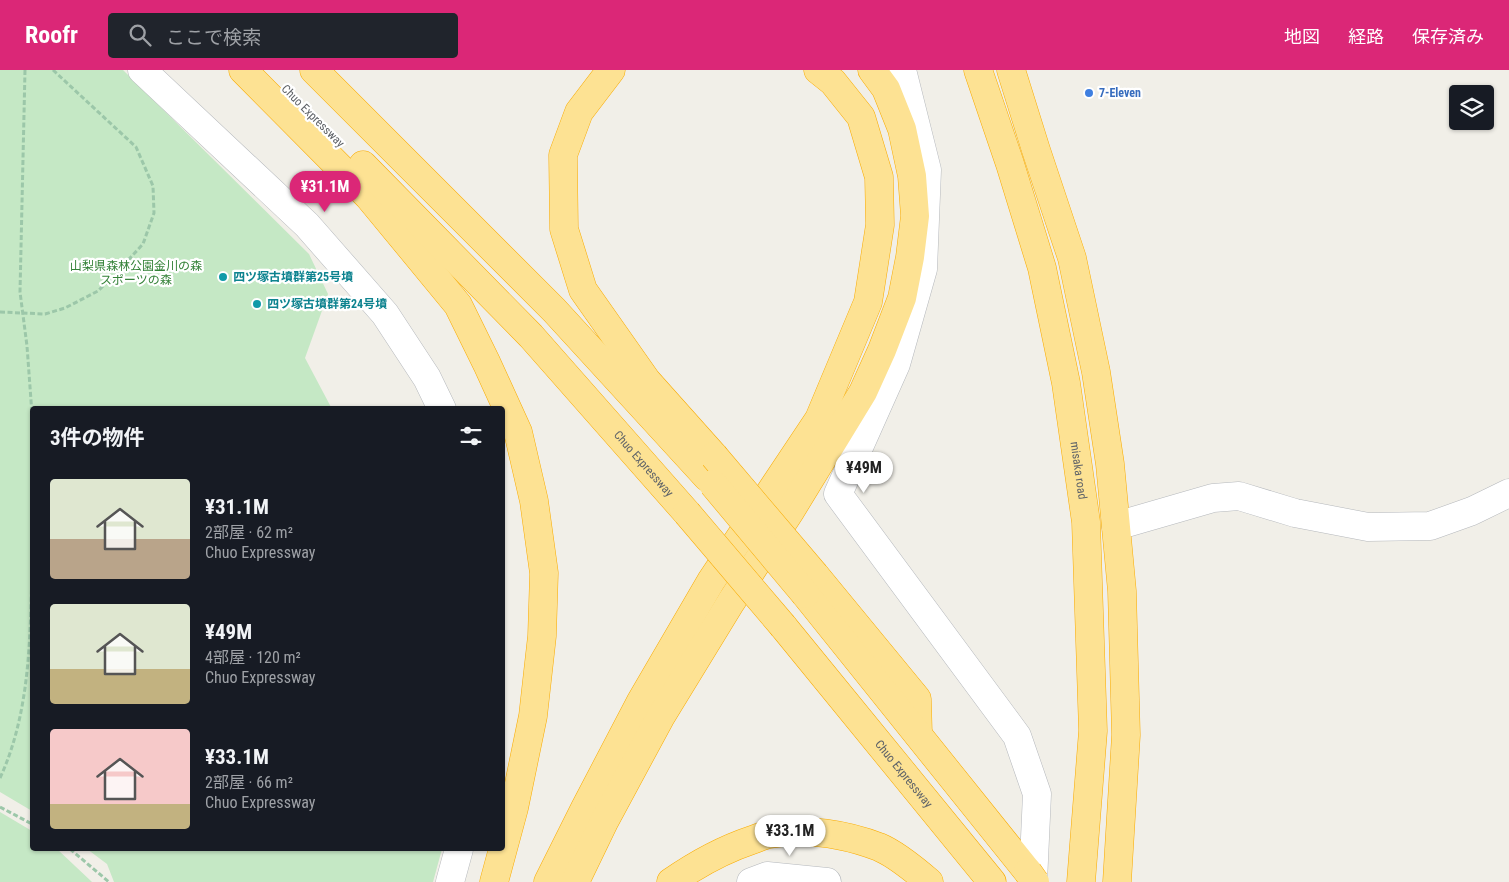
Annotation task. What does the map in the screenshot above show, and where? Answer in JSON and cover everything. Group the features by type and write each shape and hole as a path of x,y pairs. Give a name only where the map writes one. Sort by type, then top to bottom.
{"highway":[{"path":"243,70 369,197 458,305 518,432 534,501 544,573 542,636 532,716 514,808 505,841"},
{"name":"Chuo Expressway","path":"268,70 530,336 687,513 783,626 992,882"},
{"path":"314,70 710,466"},
{"path":"611,70 578,112 563,155 564,230 583,290 710,466 810,585 918,734 1032,879"},
{"path":"548,882 584,808 641,701 711,581 819,419 868,302 880,224 879,177 861,117 833,82 818,70"},
{"path":"575,882 605,820 660,718 863,392 902,298 915,216 912,176 902,129 886,89 872,70"},
{"name":"misaka road","path":"978,70 1010,164 1042,268 1066,383 1086,522 1094,731 1081,882"},
{"path":"1011,70 1072,258 1096,372 1110,464 1122,590 1126,735 1117,882"},
{"path":"671,882 698,863 734,846 769,834 803,831 847,837 881,848 915,870 929,882"},
{"path":"494,882 502,851"}],"street":[{"path":"142,70 307,225 385,314 427,378 441,406"},
{"path":"902,70 927,170 923,269 896,364 838,494 1017,736 1037,794 1032,879"},
{"path":"1116,526 1213,498 1239,496 1295,513 1368,527 1430,526 1472,511 1509,493"},
{"path":"450,882 458,851"},
{"path":"751,882 767,876 827,882"}],"path":[{"path":"24,70 20,292 27,346 31,406"},
{"path":"0,312 45,314 65,308 98,291 143,244 154,213 153,186 136,146 54,70"},
{"path":"0,778 8,762 21,715 29,665 30,633"},
{"path":"0,807 30,823"},
{"path":"72,851 109,882"}],"green space":[{"name":"山梨県森林公園金川の森 スポーツの森","path":"0,70 123,70 309,254 328,294 305,358 330,406 30,406 30,810 0,792"},
{"path":"0,812 30,830 30,851 59,851 92,882 0,882"},
{"path":"90,851 441,851 433,882 114,882 107,864"}],"place":[{"name":"7-Eleven","path":"1089,93"},
{"name":"四ツ塚古墳群第25号墳","path":"223,277"},
{"name":"四ツ塚古墳群第24号墳","path":"257,304"}]}
